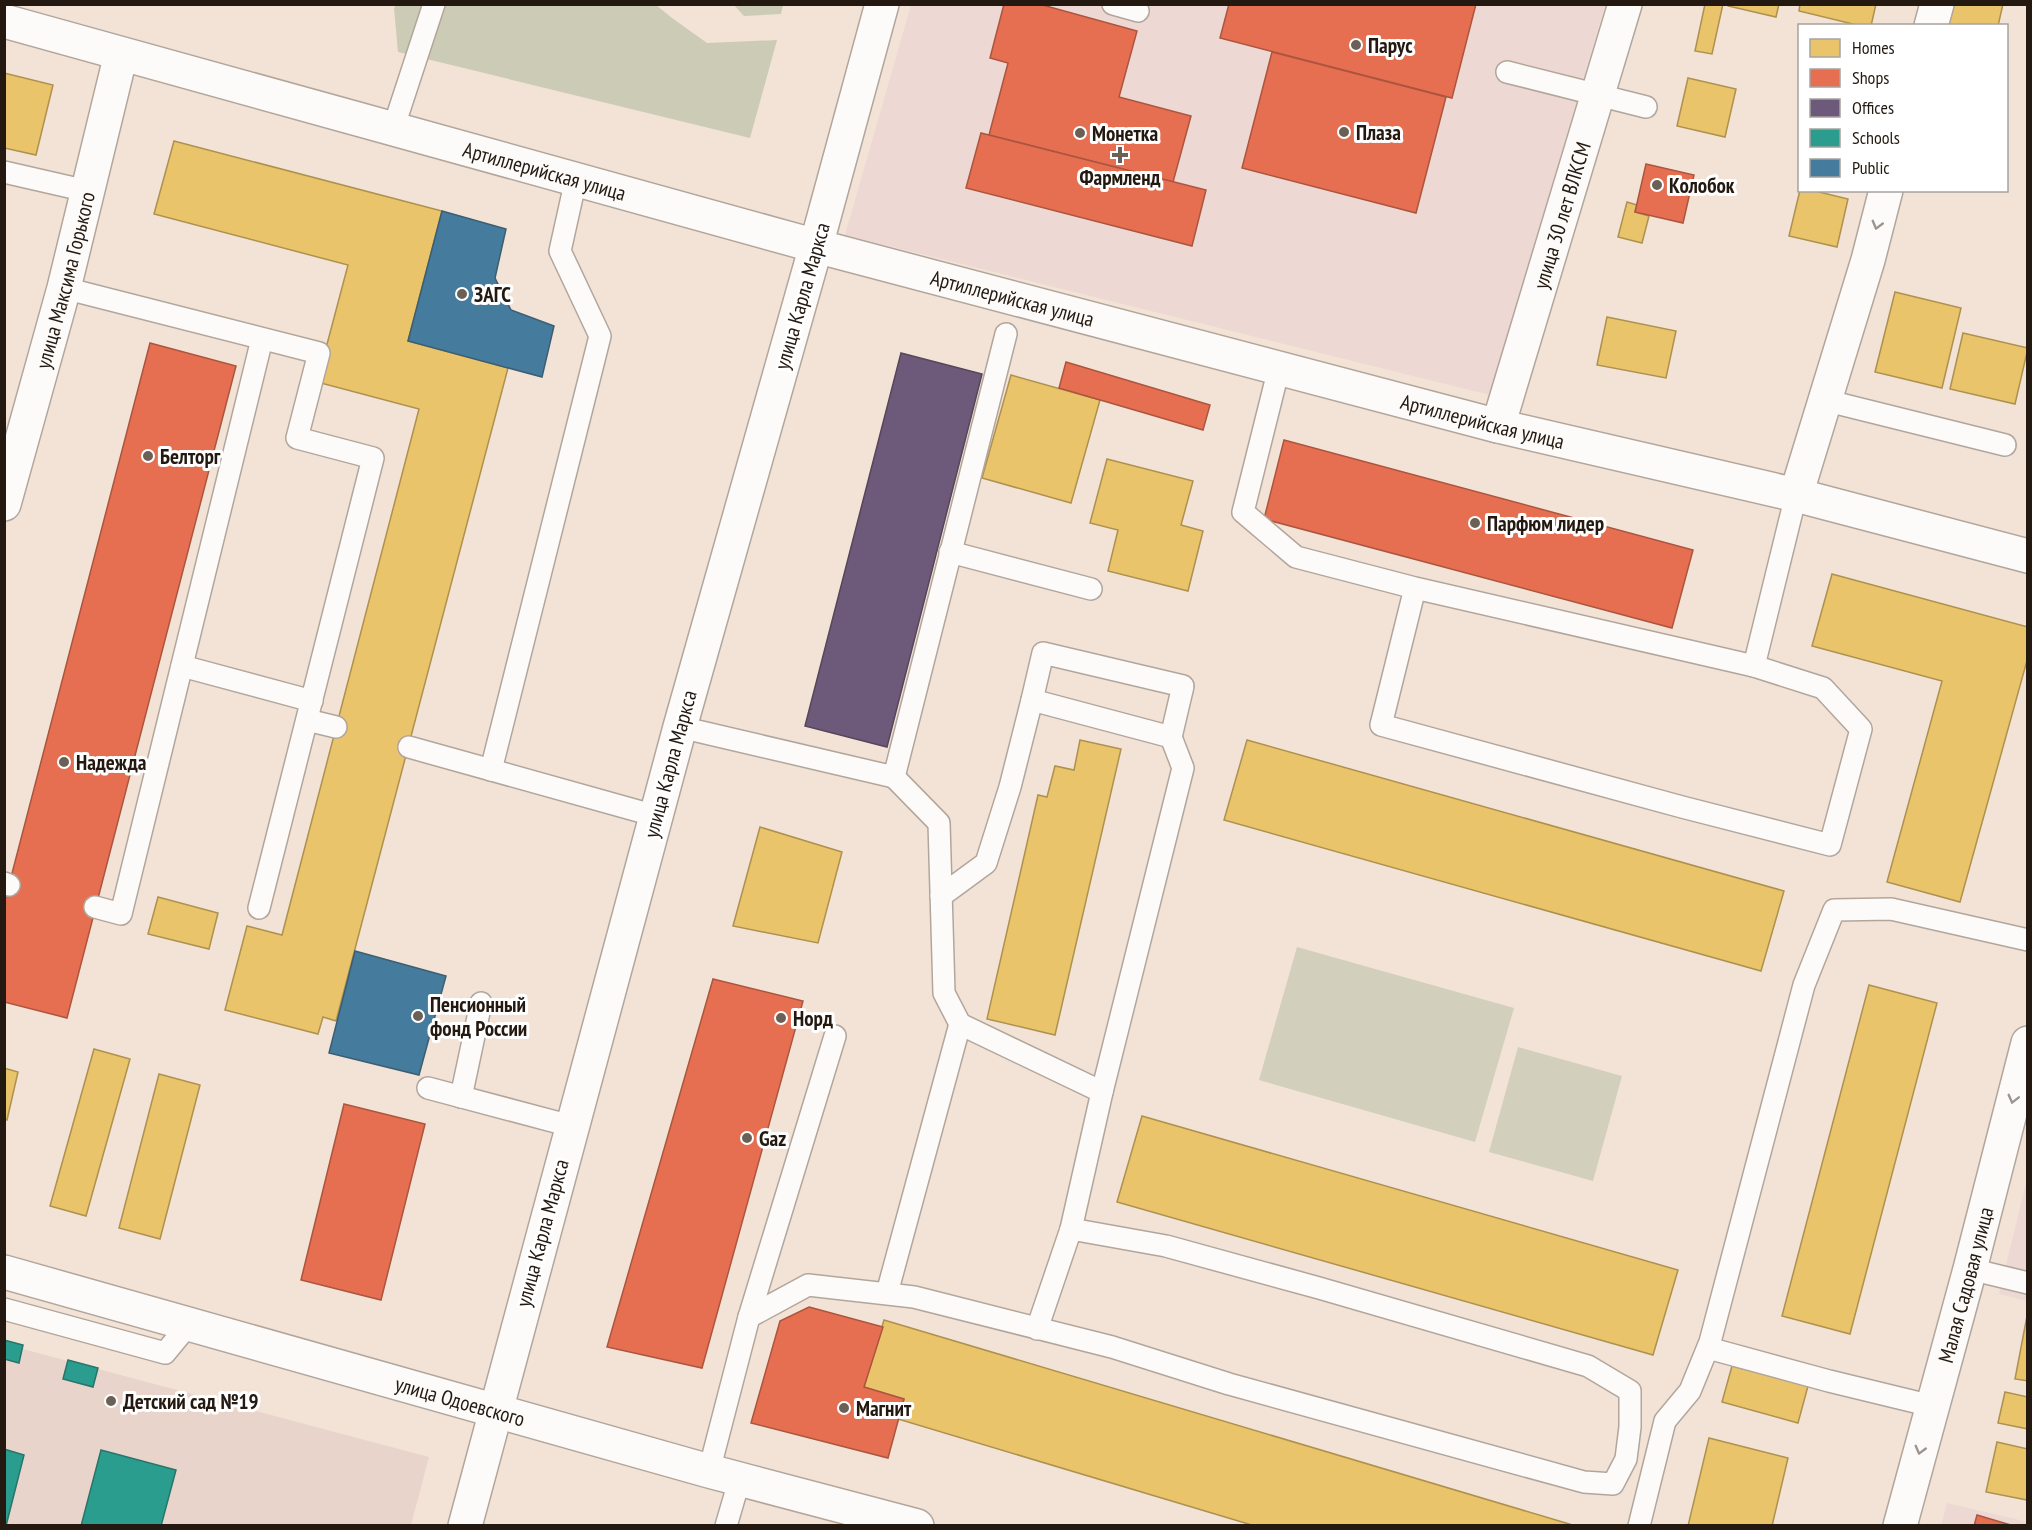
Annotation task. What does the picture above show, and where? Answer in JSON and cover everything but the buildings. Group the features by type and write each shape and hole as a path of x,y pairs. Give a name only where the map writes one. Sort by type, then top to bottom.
{"street":[{"name":"улица Карла Маркса","path":"465,1526 680,727 882,4"},
{"name":"улица 30 лет ВЛКСМ","path":"1498,426 1625,4"},
{"path":"1932,24 1937,4"},
{"name":"Артиллерийская улица","path":"4,21 816,246 1498,426 1796,495 2028,556"},
{"name":"улица Максима Горького","path":"4,504 64,288 121,54"},
{"path":"1796,495 1868,260 1885,192"},
{"name":"Малая Садовая улица","path":"1900,1526 1970,1269 2028,1042"},
{"name":"улица Одоевского","path":"4,1272 917,1526"}],"lane":[{"path":"393,129 434,4"},
{"path":"1113,4 1138,11"},
{"path":"1507,72 1646,107"},
{"path":"4,172 87,191"},
{"path":"491,770 600,336 560,251 576,179"},
{"path":"64,288 319,353 297,438 373,458 259,908"},
{"path":"894,777 1006,334"},
{"path":"96,907 121,914 262,339"},
{"path":"1279,368 1243,512 1296,557 1415,588 1754,666 1823,688 1861,729 1830,845 1381,725 1415,588"},
{"path":"1824,400 2005,445"},
{"path":"1754,666 1796,495"},
{"path":"950,552 1092,589"},
{"path":"941,896 986,863 1010,787 1043,653 1183,686 1171,737 1183,768 1102,1092 1071,1229 1036,1329"},
{"path":"182,666 309,710 336,727"},
{"path":"1032,700 1171,737"},
{"path":"680,727 894,777 939,823 944,993 960,1024 1102,1092"},
{"path":"409,747 656,816"},
{"path":"1639,1526 1665,1421 1690,1391 1708,1348 1804,986 1834,910 1891,909 2028,940"},
{"path":"461,1097 482,1003"},
{"path":"887,1293 960,1024"},
{"path":"726,1526 725,1474 748,1317 835,1036"},
{"path":"428,1088 571,1126"},
{"path":"748,1317 808,1285 914,1297 1112,1347 1229,1384 1584,1482 1613,1484 1626,1459 1630,1427 1630,1390 1588,1366 1177,1249 1071,1229"},
{"path":"1970,1269 2028,1283"},
{"path":"4,1309 165,1353 189,1324"},
{"path":"1708,1348 1932,1406"}],"shaded area":[{"path":"911,5 1605,5 1490,395 845,235"},
{"path":"1297,947 1514,1008 1475,1142 1259,1080"},
{"path":"1518,1047 1622,1076 1593,1181 1489,1152"},
{"path":"2027,1179 2027,1301 1999,1294"},
{"name":"Детский сад №19","path":"4,1344 429,1457 411,1525 5,1525"},
{"path":"1947,1503 2028,1522 2027,1526 1941,1526"}],"green space":[{"path":"397,4 656,5 707,43 777,40 750,138 398,52 394,8"},
{"path":"734,5 783,5 781,14 744,16"}],"place":[{"name":"Парус","path":"1356,45"},
{"name":"Плаза","path":"1344,132"},
{"name":"Монетка","path":"1080,133"},
{"name":"Фармленд","path":"1120,155"},
{"name":"Колобок","path":"1657,185"},
{"name":"ЗАГС","path":"462,294"},
{"name":"Белторг","path":"148,456"},
{"name":"Парфюм лидер","path":"1475,523"},
{"name":"Надежда","path":"64,762"},
{"name":"Пенсионный фонд России","path":"418,1016"},
{"name":"Норд","path":"781,1018"},
{"name":"Gaz","path":"747,1138"},
{"name":"Детский сад №19","path":"111,1401"},
{"name":"Магнит","path":"844,1408"}]}
